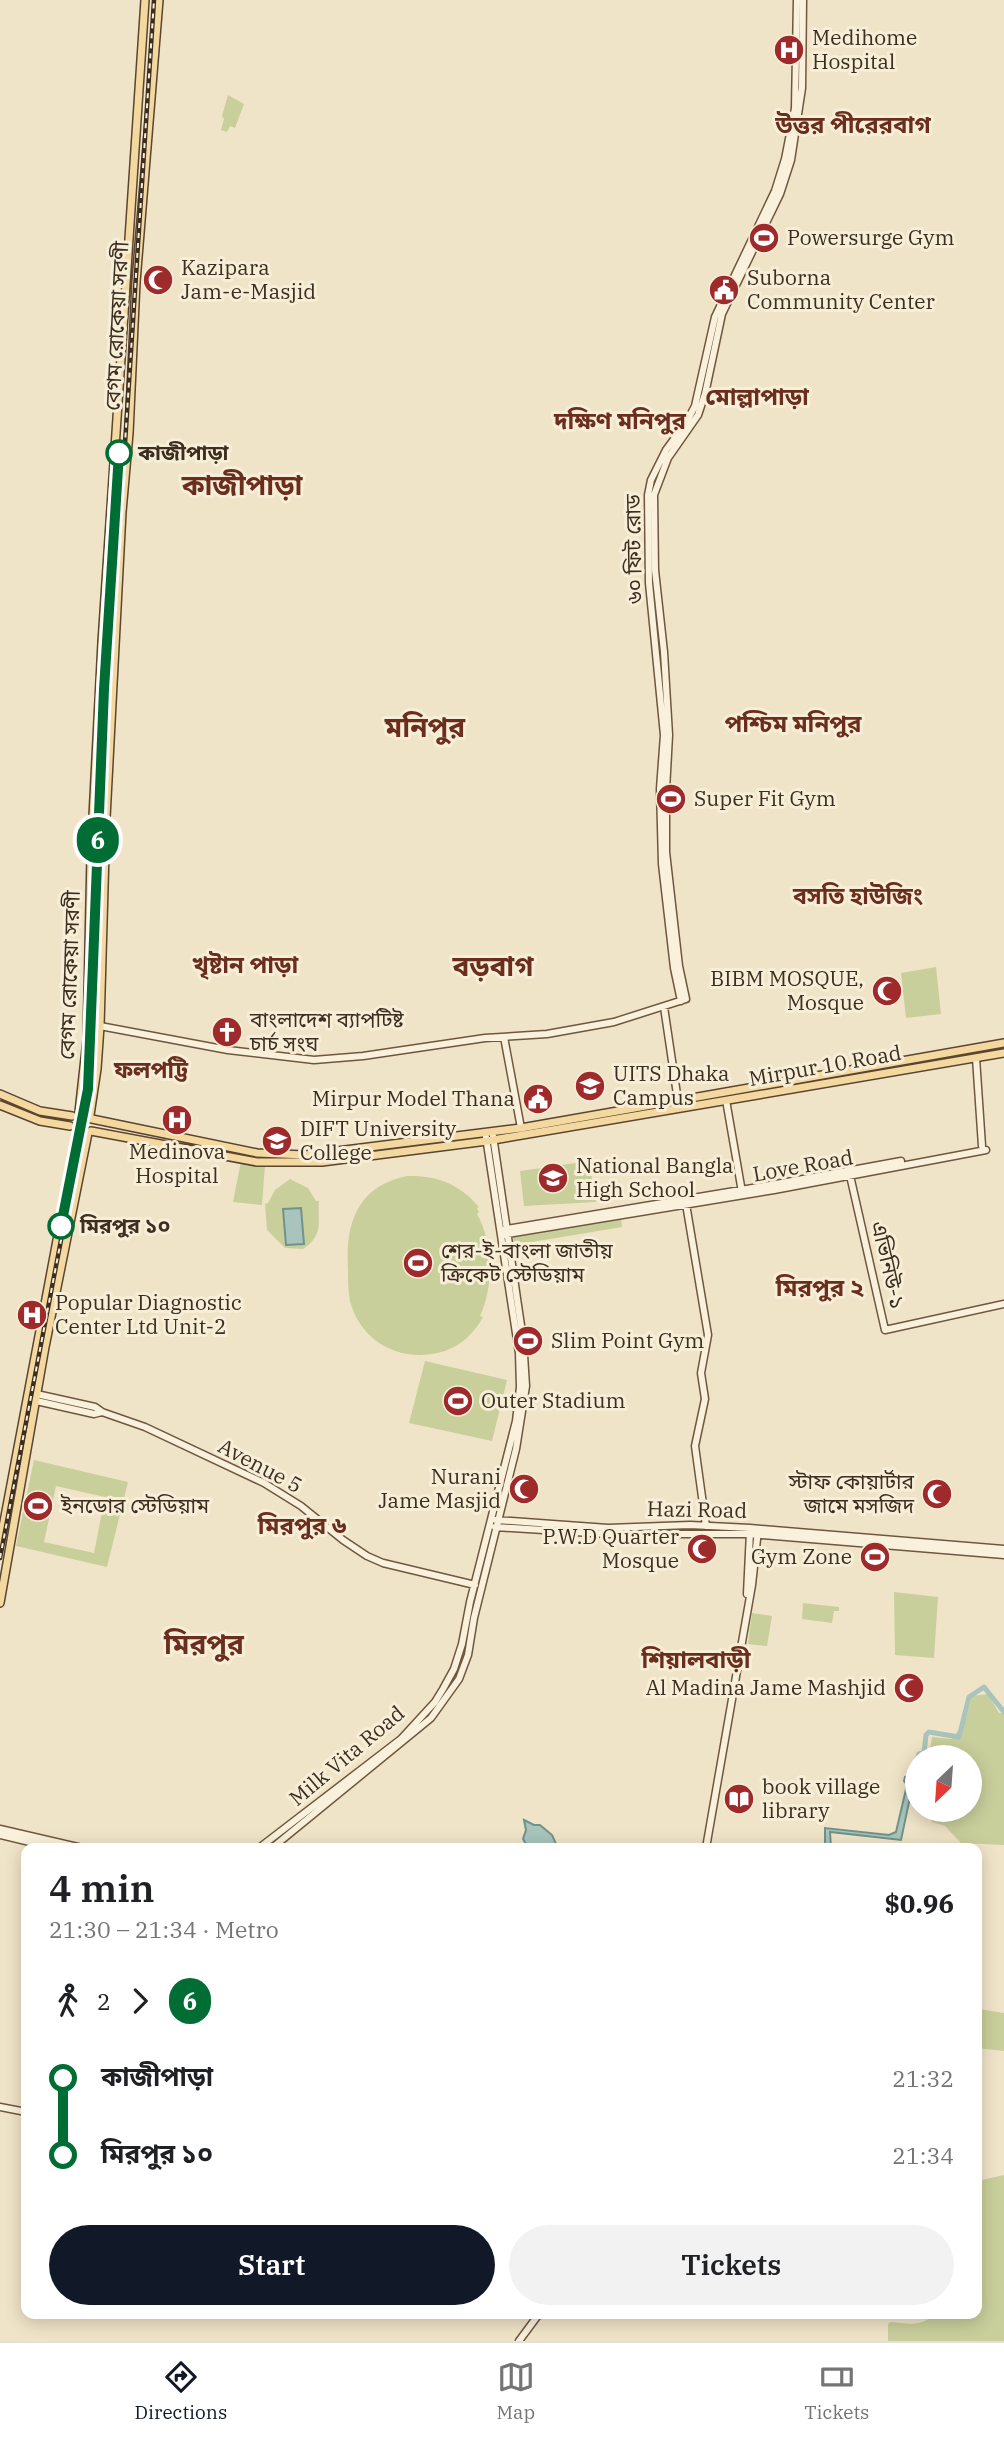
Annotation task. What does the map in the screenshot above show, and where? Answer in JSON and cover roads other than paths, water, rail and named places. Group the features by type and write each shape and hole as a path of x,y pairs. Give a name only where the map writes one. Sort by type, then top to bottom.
{"main road":[{"name":"বেগম রোকেয়া সরণী","path":"70,1126 76,1114 87,1040 91,855 107,558 145,0"},
{"name":"বেগম রোকেয়া সরণী","path":"89,1132 100,1026 106,818 136,282 159,0"},
{"path":"107,558 120,558"},
{"name":"Mirpur 10 Road","path":"489,1136 521,1128 558,1125 756,1086 1004,1043"},
{"name":"Mirpur 10 Road","path":"489,1136 758,1095 1004,1053"},
{"path":"886,1064 888,1073"},
{"path":"756,1086 758,1095"},
{"path":"0,1094 40,1111 76,1114 267,1154 351,1154"},
{"path":"0,1105 40,1121 70,1126 77,1134"},
{"path":"77,1134 89,1132 257,1162 292,1163 489,1136"},
{"path":"0,1543 34,1398 89,1132"},
{"path":"0,1603 77,1134"}],"street":[{"name":"৬০ ফিট রোড","path":"797,0 800,33"},
{"name":"৬০ ফিট রোড","path":"664,1007 683,1000 674,968 662,864 660,789 664,735 663,697 649,583 647,506 651,480 665,456 698,415 725,300 792,160 799,123 803,0"},
{"path":"100,1026 298,1060 363,1056 547,1034 664,1007 678,1101"},
{"path":"505,1037 521,1128"},
{"name":"Love Road","path":"503,1232 982,1149 976,1058"},
{"path":"726,1100 742,1192"},
{"name":"Milk Vita Road","path":"266,1843 401,1739 435,1702 457,1661 475,1585 522,1422 523,1339 489,1136"},
{"name":"এভিনিউ-১","path":"850,1173 885,1330 1004,1304"},
{"name":"Love Road","path":"624,1211 686,1204 742,1192"},
{"path":"686,1204 708,1335 701,1373 705,1399 695,1446 706,1525"},
{"path":"34,1398 94,1414 102,1412"},
{"name":"Avenue 5","path":"34,1398 95,1407 145,1427 264,1483 301,1506 343,1541 370,1557 383,1563 475,1585"},
{"name":"Milk Vita Road","path":"278,1843 408,1738 431,1718 448,1697 459,1679 468,1655 494,1523"},
{"name":"Hazi Road","path":"494,1523 608,1528 706,1525 754,1531 897,1539 1004,1549"},
{"name":"Hazi Road","path":"494,1523 606,1534 754,1531"},
{"path":"707,1843 752,1585 754,1531 1004,1555"},
{"path":"0,1829 60,1843"},
{"path":"0,1835 34,1843"},
{"path":"0,2107 21,2111"},
{"path":"519,2341 535,2319"}],"water":[{"path":"301,1208 304,1244 286,1245 283,1209"},
{"path":"905,1794 905,1821 901,1840 830,1832 831,1843 825,1843 825,1828 889,1835 896,1832"},
{"path":"524,1820 540,1825 552,1835 556,1843 525,1843 523,1839 526,1830"}],"waterway":[{"path":"925,1745 929,1732 959,1737 969,1697 984,1687 1004,1712"}],"railway":[{"path":"0,1558 90,1089 109,688 154,0"}],"metro line":[{"name":"6","path":"61,1226 88,1089 104,689 119,453"}],"place":[{"name":"Medihome Hospital","path":"789,50"},
{"name":"Powersurge Gym","path":"764,238"},
{"name":"Kazipara Jam-e-Masjid","path":"158,280"},
{"name":"Suborna Community Center","path":"724,290"},
{"name":"কাজীপাড়া","path":"119,453"},
{"name":"Super Fit Gym","path":"671,799"},
{"name":"BIBM MOSQUE, Mosque","path":"887,991"},
{"name":"বাংলাদেশ ব্যাপটিষ্ট চার্চ সংঘ","path":"227,1032"},
{"name":"UITS Dhaka Campus","path":"590,1086"},
{"name":"Mirpur Model Thana","path":"538,1099"},
{"name":"Medinova Hospital","path":"177,1120"},
{"name":"DIFT University College","path":"277,1141"},
{"name":"National Bangla High School","path":"553,1178"},
{"name":"মিরপুর ১০","path":"61,1226"},
{"name":"শের-ই-বাংলা জাতীয় ক্রিকেট স্টেডিয়াম","path":"418,1263"},
{"name":"Popular Diagnostic Center Ltd Unit-2","path":"32,1315"},
{"name":"Slim Point Gym","path":"528,1341"},
{"name":"Outer Stadium","path":"458,1401"},
{"name":"Nurani Jame Masjid","path":"524,1489"},
{"name":"স্টাফ কোয়ার্টার জামে মসজিদ","path":"937,1494"},
{"name":"ইনডোর স্টেডিয়াম","path":"38,1506"},
{"name":"P.W.D Quarter Mosque","path":"702,1549"},
{"name":"Gym Zone","path":"875,1557"},
{"name":"Al Madina Jame Mashjid","path":"909,1688"},
{"name":"book village library","path":"739,1799"}],"district":[{"name":"উত্তর পীরেরবাগ","path":"853,125"},
{"name":"মোল্লাপাড়া","path":"757,397"},
{"name":"দক্ষিণ মনিপুর","path":"620,421"},
{"name":"কাজীপাড়া","path":"242,485"},
{"name":"পশ্চিম মনিপুর","path":"793,724"},
{"name":"মনিপুর","path":"425,727"},
{"name":"বসতি হাউজিং","path":"858,896"},
{"name":"খৃষ্টান পাড়া","path":"245,965"},
{"name":"বড়বাগ","path":"493,966"},
{"name":"ফলপট্টি","path":"151,1070"},
{"name":"মিরপুর ২","path":"820,1288"},
{"name":"মিরপুর ৬","path":"302,1526"},
{"name":"মিরপুর","path":"204,1644"},
{"name":"শিয়ালবাড়ী","path":"696,1660"}]}
